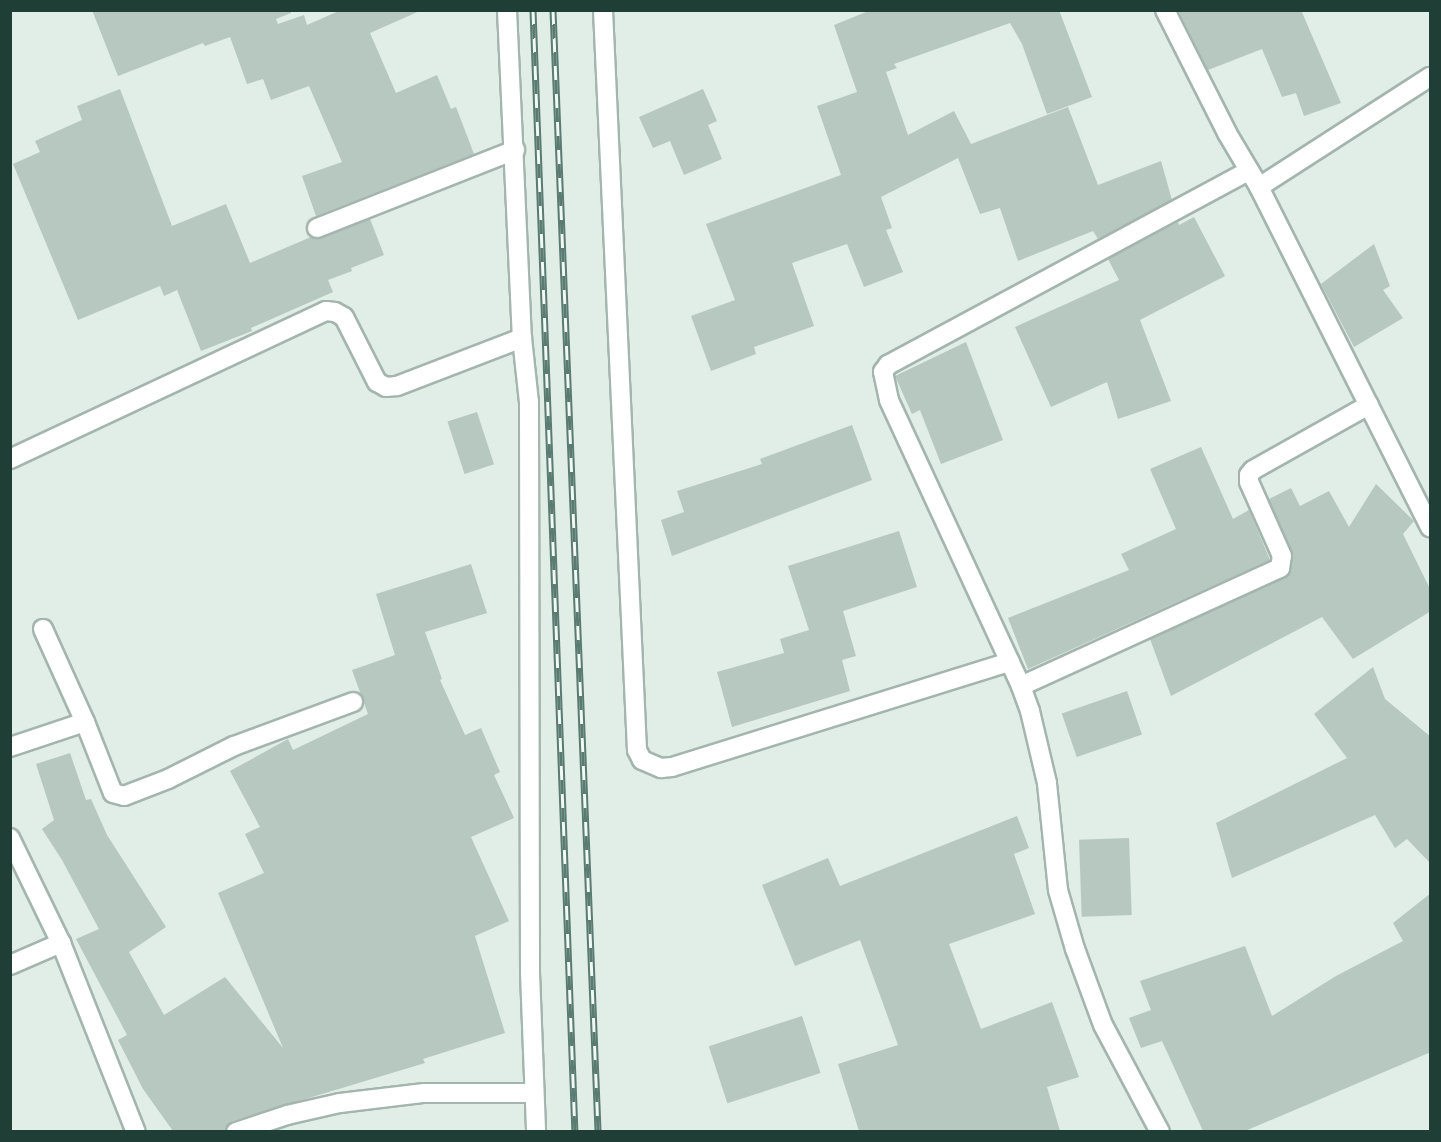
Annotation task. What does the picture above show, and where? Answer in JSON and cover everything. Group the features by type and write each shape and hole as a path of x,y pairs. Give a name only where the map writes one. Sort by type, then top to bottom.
{"street":[{"path":"507,10 522,338 529,402 530,973 536,1131"},
{"path":"603,10 638,750 642,760 661,768 672,767 1010,662"},
{"path":"1165,10 1259,187 1431,527"},
{"path":"1259,187 1431,77"},
{"path":"317,228 515,150"},
{"path":"1160,1131 1103,1025 1075,949 1058,890 1047,783 1021,686 882,380 883,372 888,365 1249,171"},
{"path":"10,459 326,311 344,317 377,382 386,387 397,386 522,338"},
{"path":"1021,686 1280,568 1282,556 1249,482 1249,475 1253,470 1369,405"},
{"path":"43,629 85,722 112,793 124,796 168,779 234,746 353,702"},
{"path":"10,747 85,722"},
{"path":"10,838 61,943 136,1131"},
{"path":"10,964 61,943"},
{"path":"236,1131 287,1115 340,1103 424,1094 534,1093"}],"building":[{"path":"92,10 291,10 291,13 276,19 278,24 304,15 307,25 341,10 422,10 370,33 396,93 437,75 451,109 456,107 474,154 316,216 302,176 342,162 309,86 271,100 263,79 247,84 230,37 205,46 203,43 118,76"},
{"path":"871,10 1059,10 1092,97 1047,114 1022,44 1010,23 894,64 897,68 886,72 908,135 954,111 971,144 1068,107 1098,185 1161,161 1172,200 1098,239 1093,231 1018,261 1000,208 980,214 958,158 881,197 892,228 886,230 903,272 864,287 847,244 792,263 814,326 754,347 756,354 711,371 691,316 735,300 706,224 841,175 817,106 857,92 834,25"},
{"path":"1178,10 1301,10 1341,103 1304,116 1296,93 1282,97 1262,49 1208,70"},
{"path":"120,89 172,226 226,204 250,263 311,237 321,238 370,219 384,255 328,280 333,292 251,328 252,331 201,351 177,290 164,296 160,286 78,320 13,164 40,152 35,141 82,120 77,106"},
{"path":"703,89 717,121 708,125 722,159 684,175 670,141 653,148 639,117"},
{"path":"1194,217 1225,276 1140,320 1171,401 1118,419 1107,382 1051,407 1015,327 1119,280 1108,259 1178,222 1179,225"},
{"path":"1374,244 1390,286 1383,290 1403,318 1354,347 1321,284"},
{"path":"966,342 1003,440 941,464 920,410 912,414 895,376"},
{"path":"477,412 494,464 465,474 448,422"},
{"path":"852,425 872,480 672,556 661,520 684,512 677,491 762,464 760,459"},
{"path":"1201,447 1233,519 1249,510 1270,560 1028,669 1008,618 1129,570 1121,554 1176,529 1150,469"},
{"path":"1376,484 1414,521 1403,534 1431,591 1431,611 1353,659 1322,617 1171,696 1150,639 1289,574 1292,551 1269,499 1291,488 1300,506 1329,491 1349,527"},
{"path":"899,531 917,587 843,611 856,656 842,660 850,691 732,727 717,672 784,653 780,639 809,630 788,566"},
{"path":"471,564 487,613 425,632 442,679 440,680 465,735 481,728 500,772 494,775 514,818 471,837 509,921 475,936 505,1033 423,1059 425,1063 232,1121 225,1131 173,1131 143,1089 118,1040 127,1035 76,939 99,929 62,860 42,829 54,820 36,764 70,753 86,800 91,799 107,835 166,927 129,952 164,1015 225,977 283,1048 218,893 264,873 245,834 260,827 230,771 288,739 293,750 368,714 352,670 395,655 376,594"},
{"path":"1373,667 1385,699 1431,737 1431,864 1407,839 1395,848 1375,815 1232,878 1216,823 1347,758 1314,714"},
{"path":"1127,691 1142,734 1077,757 1062,713"},
{"path":"1017,816 1029,848 1014,854 1035,914 949,944 981,1029 1052,1002 1079,1077 1047,1087 1060,1131 859,1131 838,1064 898,1045 860,940 795,966 762,885 828,858 840,886"},
{"path":"1129,838 1132,915 1082,917 1079,840"},
{"path":"1431,893 1431,1052 1245,1131 1203,1131 1162,1041 1141,1048 1129,1018 1151,1010 1140,981 1245,946 1272,1016 1336,976 1403,941 1393,923"},
{"path":"802,1016 821,1073 727,1103 709,1046"}],"railway":[{"path":"533,10 575,1132"},
{"path":"553,10 598,1132"}]}
